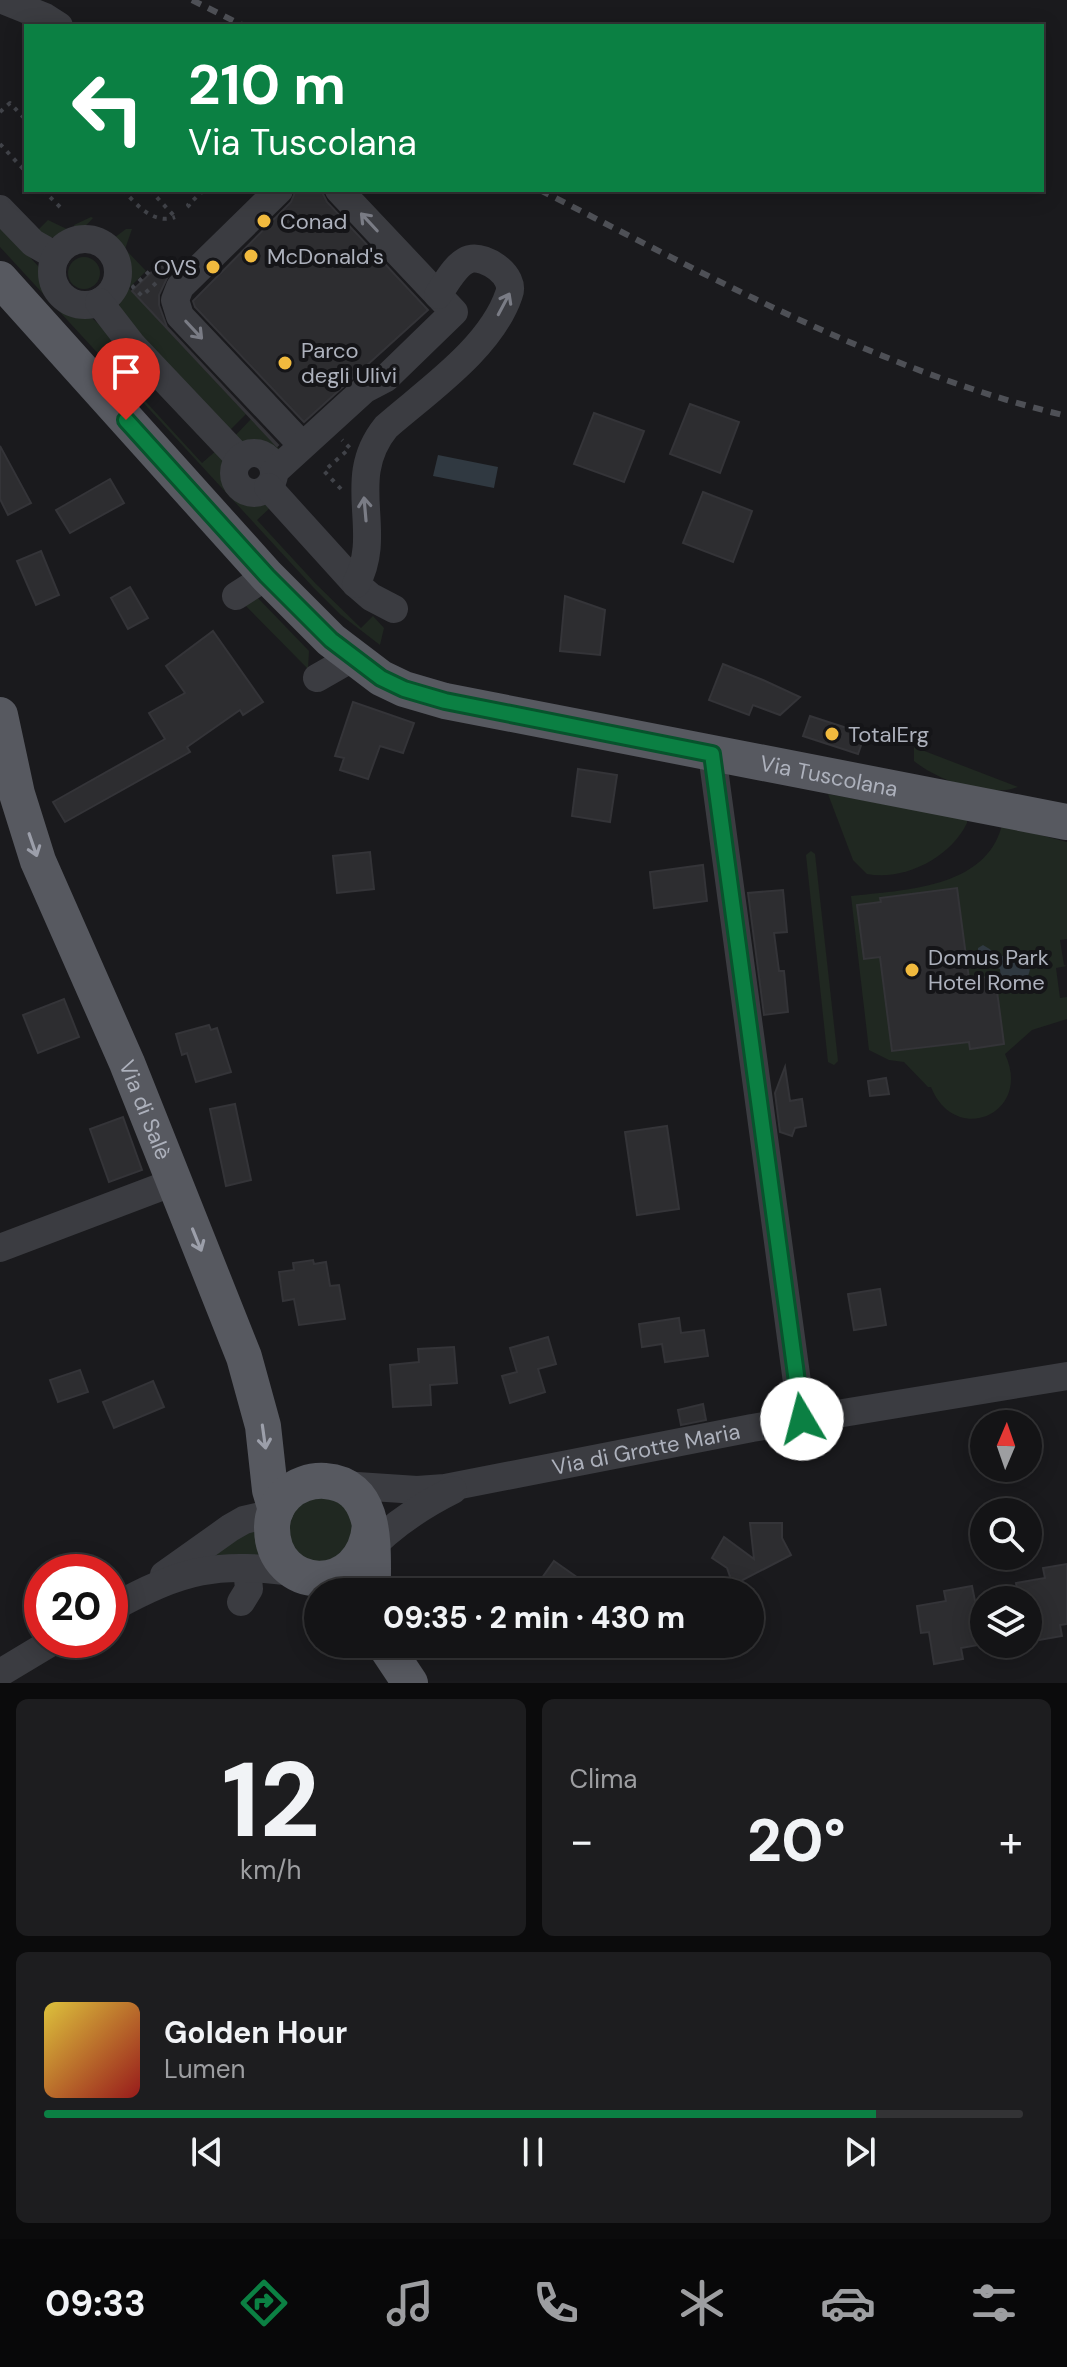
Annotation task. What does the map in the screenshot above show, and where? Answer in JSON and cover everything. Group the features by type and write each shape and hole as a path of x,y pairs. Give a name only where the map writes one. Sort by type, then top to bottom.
{"main road":[{"name":"Via Tuscolana","path":"0,279 267,576 352,658 392,684 445,701 728,752 1067,822"},
{"name":"Via di Salè","path":"0,715 28,789 50,919 118,1042 253,1385 263,1426 266,1508"},
{"path":"306,1578 278,1555 266,1508 297,1486 311,1481 342,1485 356,1495 366,1509 372,1578"},
{"path":"326,1578 350,1570 368,1542"},
{"path":"393,1658 410,1683"}],"street":[{"path":"8,7 45,17 56,24"},
{"path":"277,192 180,287 175,300 180,316 302,445"},
{"path":"341,192 446,303 487,335"},
{"path":"0,209 33,243 56,256"},
{"path":"93,240 113,255 118,273 112,290 99,302 78,305 60,295 52,276 56,256 73,241 93,240"},
{"path":"271,480 302,445 365,389 386,378 446,303 460,265 476,258 503,271 510,281 510,292 487,335 386,427 374,442 365,483 368,555 356,584"},
{"path":"99,302 133,346 240,459 250,453 261,454 271,461 271,480 356,584 371,597 394,609"},
{"path":"236,596 267,576"},
{"path":"317,678 352,658"},
{"path":"728,752 802,1419"},
{"path":"909,773 941,796"},
{"path":"0,1248 174,1182"},
{"name":"Via di Grotte Maria","path":"342,1485 417,1490 461,1486 802,1419 1067,1376"},
{"name":"Via di Grotte Maria","path":"368,1542 461,1486"},
{"path":"148,1588 208,1541 266,1508"},
{"path":"241,1602 249,1589 247,1568"},
{"path":"128,1599 188,1573 210,1569 247,1568 304,1579"},
{"path":"0,1673 25,1658"}],"path":[{"path":"0,112 10,103 24,118"},
{"path":"0,144 24,170"},
{"path":"45,192 60,207"},
{"path":"125,192 145,212 162,219 176,218 152,192"},
{"path":"190,207 188,205 202,192"},
{"path":"153,284 142,296 133,287 161,260"},
{"path":"326,474 324,471 350,448"}],"shaded area":[{"path":"91,217 74,234 59,238 36,232 48,220 73,232 74,225"},
{"path":"0,225 38,266 56,304 93,319 116,340 102,354 202,463 217,450 226,458 225,479 232,497 245,503 261,503 271,507 257,520 316,584 361,628 373,616 384,628 380,645 341,615 313,587 0,247"},
{"path":"126,229 132,229 125,249 146,271 129,288 246,414 230,430 134,328 119,307 124,267 114,238"},
{"path":"84,257 95,262 100,273 95,284 84,289 73,284 68,273 73,262"},
{"path":"251,419 281,451 277,453 233,438"},
{"path":"438,455 498,467 494,488 433,476"},
{"path":"257,597 309,651 308,669 244,604"},
{"path":"914,747 1018,787 979,789 950,781 914,761"},
{"path":"828,794 967,819 967,823 949,847 924,864 896,874 867,874 853,860"},
{"path":"1002,825 1067,842 1067,939 1060,940 1064,965 1067,966 1056,968 1060,998 1067,997 1067,1019 1032,1030 1005,1054 1011,1075 1009,1093 1000,1107 988,1116 972,1119 957,1116 942,1105 931,1087 904,1062 889,1060 869,1050 851,896 940,882 961,874 979,862 993,846","holes":["880,899 947,1044 892,1051 882,971 888,956 857,905 881,902","991,952 1002,957 1020,955 1006,988 1001,982 1000,969 982,960 978,953","995,976 1004,1044 961,981"]},
{"path":"811,851 815,854 838,1061 834,1065 828,1062 806,855"},
{"path":"983,945 1001,956 1027,954 1030,969 1021,985 1006,988 1001,982 1000,969 987,964 978,953 978,948"},
{"path":"310,1495 346,1501 359,1536 323,1568 292,1554 285,1519"},
{"path":"258,1524 271,1563 200,1563"}],"building":[{"name":"Parco degli Ulivi","path":"295,192 322,192 327,202 428,310 304,422 195,307 193,301 291,202"},
{"path":"160,264 169,274 159,295 159,305 167,327 277,446 132,291"},
{"path":"690,404 739,422 720,473 670,454"},
{"path":"594,413 644,431 624,482 574,464"},
{"path":"0,446 31,503 8,515 0,499"},
{"path":"110,479 124,503 70,533 56,510"},
{"path":"703,492 752,511 733,562 683,543"},
{"path":"41,551 59,595 36,605 17,561"},
{"path":"130,587 148,618 128,629 111,598"},
{"path":"565,596 605,610 600,655 560,651"},
{"path":"213,631 263,702 243,715 240,710 187,747 190,752 65,822 53,802 165,739 149,713 185,693 166,666"},
{"path":"723,664 800,697 780,715 753,705 749,715 709,700"},
{"path":"353,702 414,723 403,753 380,746 368,779 340,770 344,758 335,756"},
{"path":"810,716 865,734 858,754 803,736"},
{"path":"578,769 617,775 610,822 572,816"},
{"path":"370,852 374,889 337,893 333,856"},
{"path":"703,865 707,901 654,908 650,872"},
{"name":"Domus Park Hotel Rome","path":"957,888 969,979 995,976 1004,1044 970,1049 969,1042 892,1051 880,957 864,959 857,905 881,902 880,898"},
{"path":"783,890 787,932 774,933 779,971 784,971 788,1012 764,1015 748,893"},
{"path":"64,999 79,1037 38,1053 23,1015"},
{"path":"209,1025 211,1030 217,1028 231,1072 196,1082 187,1053 182,1055 176,1034"},
{"path":"785,1067 790,1101 802,1099 806,1126 795,1128 792,1136 780,1132 775,1093"},
{"path":"886,1078 889,1094 870,1096 868,1081"},
{"path":"235,1104 251,1180 226,1186 210,1109"},
{"path":"123,1117 142,1170 109,1182 90,1129"},
{"path":"667,1126 679,1209 637,1215 625,1132"},
{"path":"313,1260 314,1264 326,1262 330,1286 339,1285 345,1319 299,1325 294,1299 283,1301 279,1272 294,1270 293,1263"},
{"path":"880,1289 886,1325 854,1330 848,1294"},
{"path":"679,1318 681,1333 704,1330 708,1356 665,1362 662,1344 642,1347 639,1324"},
{"path":"548,1337 556,1364 538,1369 545,1392 510,1403 502,1376 517,1372 510,1348"},
{"path":"454,1347 457,1383 430,1385 431,1405 393,1407 390,1365 419,1362 418,1349"},
{"path":"80,1370 88,1392 58,1402 50,1380"},
{"path":"153,1381 164,1407 114,1428 103,1402"},
{"path":"703,1404 706,1420 681,1425 678,1410"},
{"path":"750,1523 782,1523 782,1538 791,1555 747,1578 731,1578 727,1568 712,1558 724,1537 754,1559"},
{"path":"554,1561 578,1578 542,1578"},
{"path":"1067,1564 1067,1624 1060,1625 1062,1636 1042,1639 1042,1586 1017,1586 1016,1583 1045,1578 1043,1568"},
{"path":"970,1586 970,1646 961,1648 963,1659 934,1664 929,1632 921,1633 917,1606 946,1601 944,1591"}],"railway":[{"path":"192,0 240,24"},
{"path":"544,192 732,288 863,348 998,397 1067,416"}],"place":[{"name":"Conad","path":"264,221"},
{"name":"McDonald's","path":"251,256"},
{"name":"OVS","path":"213,267"},
{"name":"Parco degli Ulivi","path":"285,363"},
{"name":"TotalErg","path":"832,734"},
{"name":"Domus Park Hotel Rome","path":"912,970"}],"route":[{"path":"126,420 267,576 331,640 381,678 404,689 445,701 712,754 802,1419"}]}
